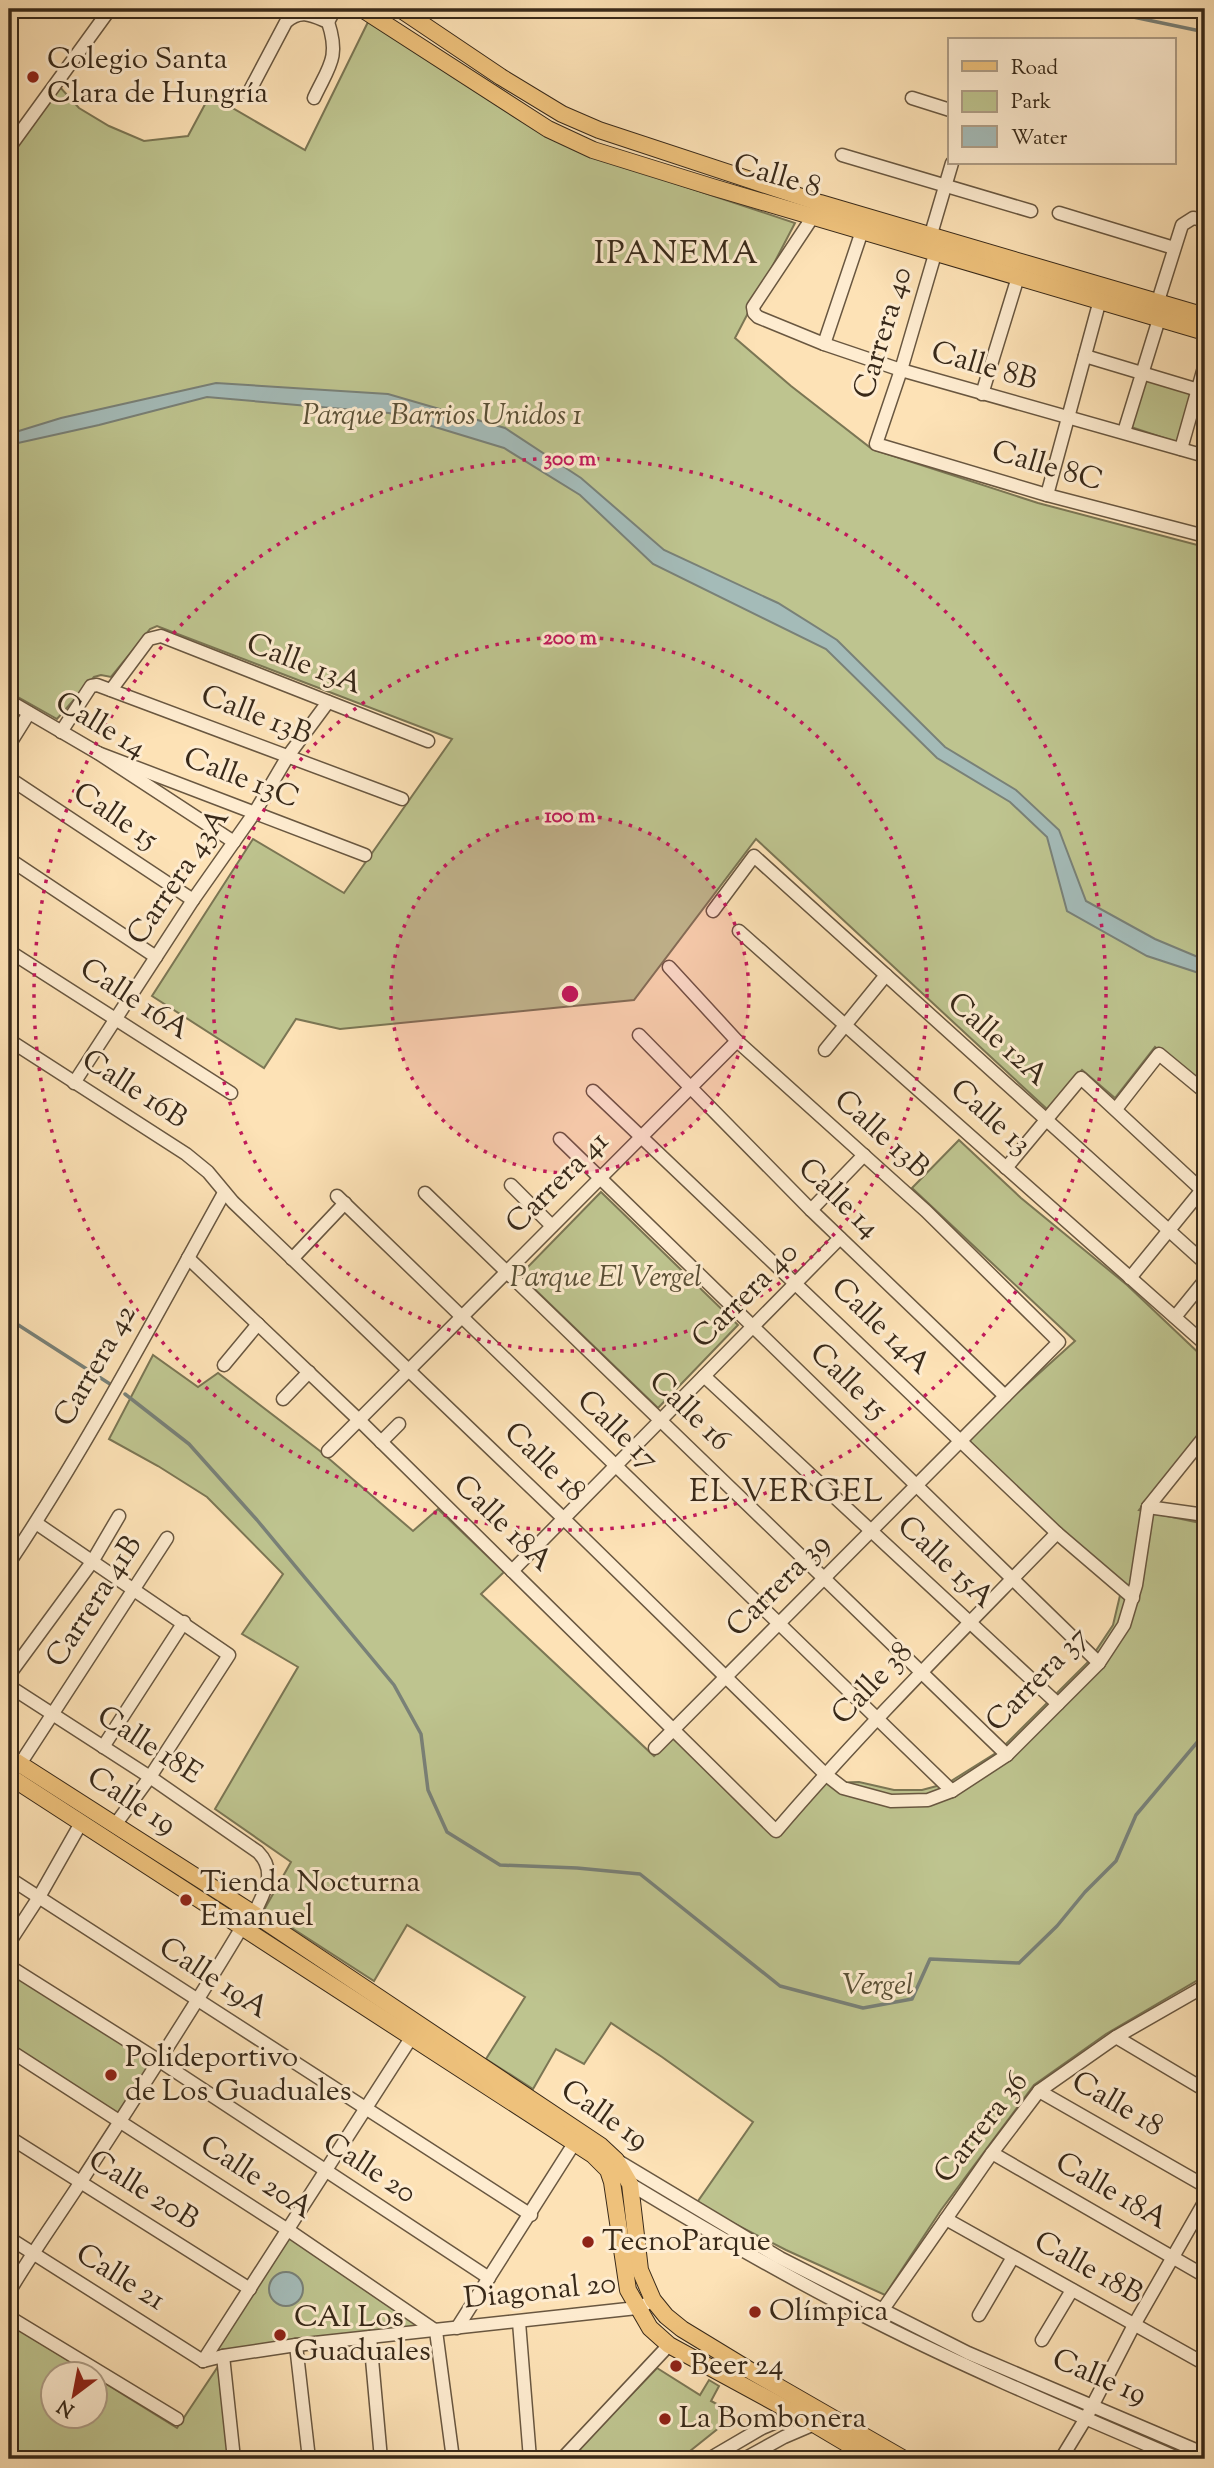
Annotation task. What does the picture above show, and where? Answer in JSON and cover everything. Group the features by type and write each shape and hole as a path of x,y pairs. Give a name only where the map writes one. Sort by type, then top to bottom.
{"main road":[{"name":"Calle 8","path":"362,9 548,129 593,150 1205,316"},
{"name":"Calle 8","path":"400,9 501,77 562,114 599,130 817,210 862,231 935,241 1018,277 1205,332"},
{"name":"Calle 19","path":"15,1760 254,1914 577,2129 601,2146 612,2165"},
{"name":"Calle 19","path":"9,1776 411,2038 612,2165"},
{"path":"612,2165 630,2184 640,2270 653,2300 666,2316 682,2329 904,2459"},
{"path":"612,2165 612,2182 628,2290 650,2328 669,2345 873,2459"}],"street":[{"path":"9,148 110,9"},
{"path":"314,98 333,60 335,47 328,22 335,9"},
{"path":"248,94 286,22 294,15 306,12 328,22"},
{"path":"912,98 948,109"},
{"path":"842,155 1031,211"},
{"name":"Carrera 40","path":"876,444 901,370 935,241 952,164"},
{"name":"Calle 8B","path":"817,210 753,307 754,313 824,344 901,370 1205,456"},
{"path":"1059,213 1174,248"},
{"path":"1158,302 1184,222 1192,218 1205,220"},
{"path":"824,344 862,231"},
{"path":"982,394 1018,277"},
{"path":"1046,495 1100,300"},
{"path":"1124,432 1159,318"},
{"path":"1085,356 1202,391"},
{"path":"1181,449 1202,391 1205,364"},
{"name":"Calle 8C","path":"876,444 1046,495 1205,536"},
{"name":"Calle 13A","path":"111,690 149,639 161,636 428,741"},
{"name":"Calle 13B","path":"61,732 91,686 97,685 402,799"},
{"name":"Calle 14","path":"9,701 98,753 234,842"},
{"name":"Carrera 43A","path":"74,1083 193,900 255,812 288,756 328,702"},
{"path":"9,745 29,713"},
{"name":"Calle 13C","path":"98,753 366,855"},
{"name":"Calle 15","path":"9,778 193,900"},
{"name":"Calle 12A","path":"713,911 754,856 1205,1263"},
{"path":"9,859 156,957"},
{"name":"Calle 13","path":"739,931 1205,1344"},
{"name":"Calle 16A","path":"9,951 231,1093"},
{"name":"Calle 13B","path":"669,967 737,1041 926,1211 1059,1342"},
{"path":"825,1050 886,975"},
{"name":"Calle 14","path":"639,1035 811,1210 1005,1396"},
{"name":"Calle 16B","path":"9,1040 186,1154 208,1172 224,1193"},
{"name":"Carrera 41","path":"328,1451 737,1041"},
{"path":"1116,1109 1159,1054 1205,1091"},
{"path":"1006,1168 1081,1079 1116,1109 1204,1190 1130,1278"},
{"name":"Calle 14A","path":"593,1091 1057,1533 1133,1598"},
{"name":"Calle 15","path":"560,1139 1100,1663"},
{"name":"Carrera 40","path":"811,1210 864,1155"},
{"path":"511,1185 552,1226"},
{"name":"Carrera 42","path":"9,1563 36,1522 224,1193"},
{"name":"Calle 18","path":"224,1193 825,1774"},
{"name":"Calle 16","path":"425,1193 1007,1755"},
{"name":"Calle 17","path":"292,1259 341,1199 952,1791"},
{"name":"Carrera 40","path":"512,1571 840,1238"},
{"name":"Calle 18A","path":"188,1258 359,1420 776,1830"},
{"path":"1175,1317 1205,1280"},
{"path":"224,1365 258,1324"},
{"name":"Carrera 39","path":"655,1748 1059,1342"},
{"path":"283,1399 309,1372"},
{"name":"Calle 15A","path":"704,1376 1058,1704"},
{"path":"381,1442 398,1424"},
{"path":"1148,1507 1205,1436"},
{"path":"1148,1507 1205,1515"},
{"name":"Carrera 37","path":"825,1774 843,1788 891,1801 928,1800 952,1791 1007,1755 1100,1663 1124,1625 1133,1598 1148,1507"},
{"path":"9,1675 92,1562 119,1516"},
{"path":"36,1522 229,1655 150,1777 115,1825"},
{"name":"Calle 38","path":"776,1830 920,1671 1057,1533"},
{"name":"Carrera 41B","path":"15,1760 53,1714 167,1538"},
{"path":"103,1747 184,1622"},
{"name":"Calle 18E","path":"9,1686 150,1777 265,1858 269,1869 269,1883 254,1914"},
{"path":"9,1942 81,1823"},
{"name":"Calle 19A","path":"9,1878 531,2215"},
{"path":"9,2292 198,2000 242,1927"},
{"name":"Calle 20","path":"9,1966 158,2060 489,2278"},
{"name":"Carrera 36","path":"875,2322 992,2153 1039,2091 1116,2037 1204,1987"},
{"path":"1116,2037 1205,2090"},
{"path":"203,2361 411,2038"},
{"name":"Calle 20A","path":"9,2050 288,2230 436,2331"},
{"name":"Calle 18","path":"1039,2091 1205,2186"},
{"name":"Calle 20B","path":"9,2137 250,2289"},
{"path":"457,2328 575,2143"},
{"name":"Calle 18A","path":"992,2153 1205,2276"},
{"name":"Calle 19","path":"612,2165 780,2258 1089,2412 1153,2454 1180,2459"},
{"name":"Calle 19","path":"630,2184 777,2270 962,2364 1205,2454"},
{"path":"1061,2459 1205,2201"},
{"name":"Calle 18B","path":"946,2219 1205,2364"},
{"name":"Calle 21","path":"9,2238 203,2361"},
{"path":"979,2315 1013,2257"},
{"path":"1042,2340 1072,2290"},
{"name":"Diagonal 20","path":"223,2356 296,2345 637,2308 653,2300"},
{"path":"9,2317 177,2420"},
{"path":"519,2322 530,2459"},
{"path":"436,2331 453,2459"},
{"path":"370,2337 381,2459"},
{"path":"296,2345 309,2459"},
{"path":"562,2459 669,2345"},
{"path":"203,2361 223,2356 234,2459"},
{"path":"709,2459 762,2428 813,2407"},
{"path":"744,2459 759,2455 814,2424 832,2417"}],"green space":[{"name":"Parque Barrios Unidos 1","path":"369,20 614,163 795,223 735,338 872,449 1038,503 1205,547 1205,1086 1155,1047 1115,1098 1082,1070 1048,1110 756,839 634,1000 340,1029 296,1019 264,1068 152,996 253,839 344,893 452,739 157,626 150,629 111,677 94,677 57,719 9,692 9,153 59,86 79,108 109,126 144,141 188,136 210,95 305,150"},
{"path":"1145,375 1195,392 1179,443 1128,426"},
{"name":"Vergel","path":"959,1140 1021,1198 1127,1285 1205,1359 1205,1428 1139,1510 1205,1524 1205,1979 1198,1980 1106,2034 1034,2085 941,2210 885,2295 786,2250 696,2204 753,2122 611,2023 584,2064 556,2049 533,2089 486,2059 525,1997 407,1925 374,1981 264,1910 291,1862 215,1809 298,1667 242,1634 283,1574 207,1497 109,1439 153,1355 198,1387 218,1373 320,1451 413,1531 438,1509 504,1572 481,1594 654,1756 674,1735 775,1833 825,1783 859,1782 894,1790 922,1790 948,1783 999,1751 1089,1661 1113,1625 1122,1587 969,1441 1075,1341 912,1188"},
{"name":"Parque El Vergel","path":"601,1192 738,1325 658,1408 520,1275"},
{"path":"9,1969 155,2060 118,2118 9,2045"},
{"path":"288,2237 418,2326 214,2352"},
{"path":"9,2324 68,2360 38,2360 38,2430 108,2430 108,2385 177,2428 221,2362 230,2459 9,2459"},
{"name":"La Bombonera","path":"657,2368 700,2395 709,2380 719,2386 711,2401 730,2411 720,2427 680,2459 591,2459 579,2449"}],"water":[{"path":"216,383 388,394 505,428 581,478 664,550 778,603 837,640 945,747 1016,790 1059,830 1086,901 1155,939 1205,960 1205,975 1147,956 1067,911 1047,837 1010,802 937,758 826,649 653,564 580,495 504,448 389,413 207,397 9,445 9,434 61,418"},
{"path":"286,2272 298,2277 303,2289 298,2301 286,2306 274,2301 269,2289 274,2277"}],"waterway":[{"path":"1095,9 1205,32"},
{"path":"9,1319 110,1384"},
{"path":"125,1394 189,1444 257,1520 394,1685 421,1734 428,1790 447,1832 500,1865 640,1874 780,1986 863,2008 912,1999 930,1959 1019,1963 1116,1861 1136,1815 1205,1733"}],"place":[{"name":"Colegio Santa Clara de Hungría","path":"33,77"},
{"name":"Tienda Nocturna Emanuel","path":"186,1900"},
{"name":"Polideportivo de Los Guaduales","path":"111,2075"},
{"name":"TecnoParque","path":"588,2242"},
{"name":"Olímpica","path":"755,2312"},
{"name":"CAI Los Guaduales","path":"280,2335"},
{"name":"Beer 24","path":"676,2366"},
{"name":"La Bombonera","path":"665,2419"}],"district":[{"name":"IPANEMA","path":"677,255"},
{"name":"EL VERGEL","path":"787,1493"}]}
